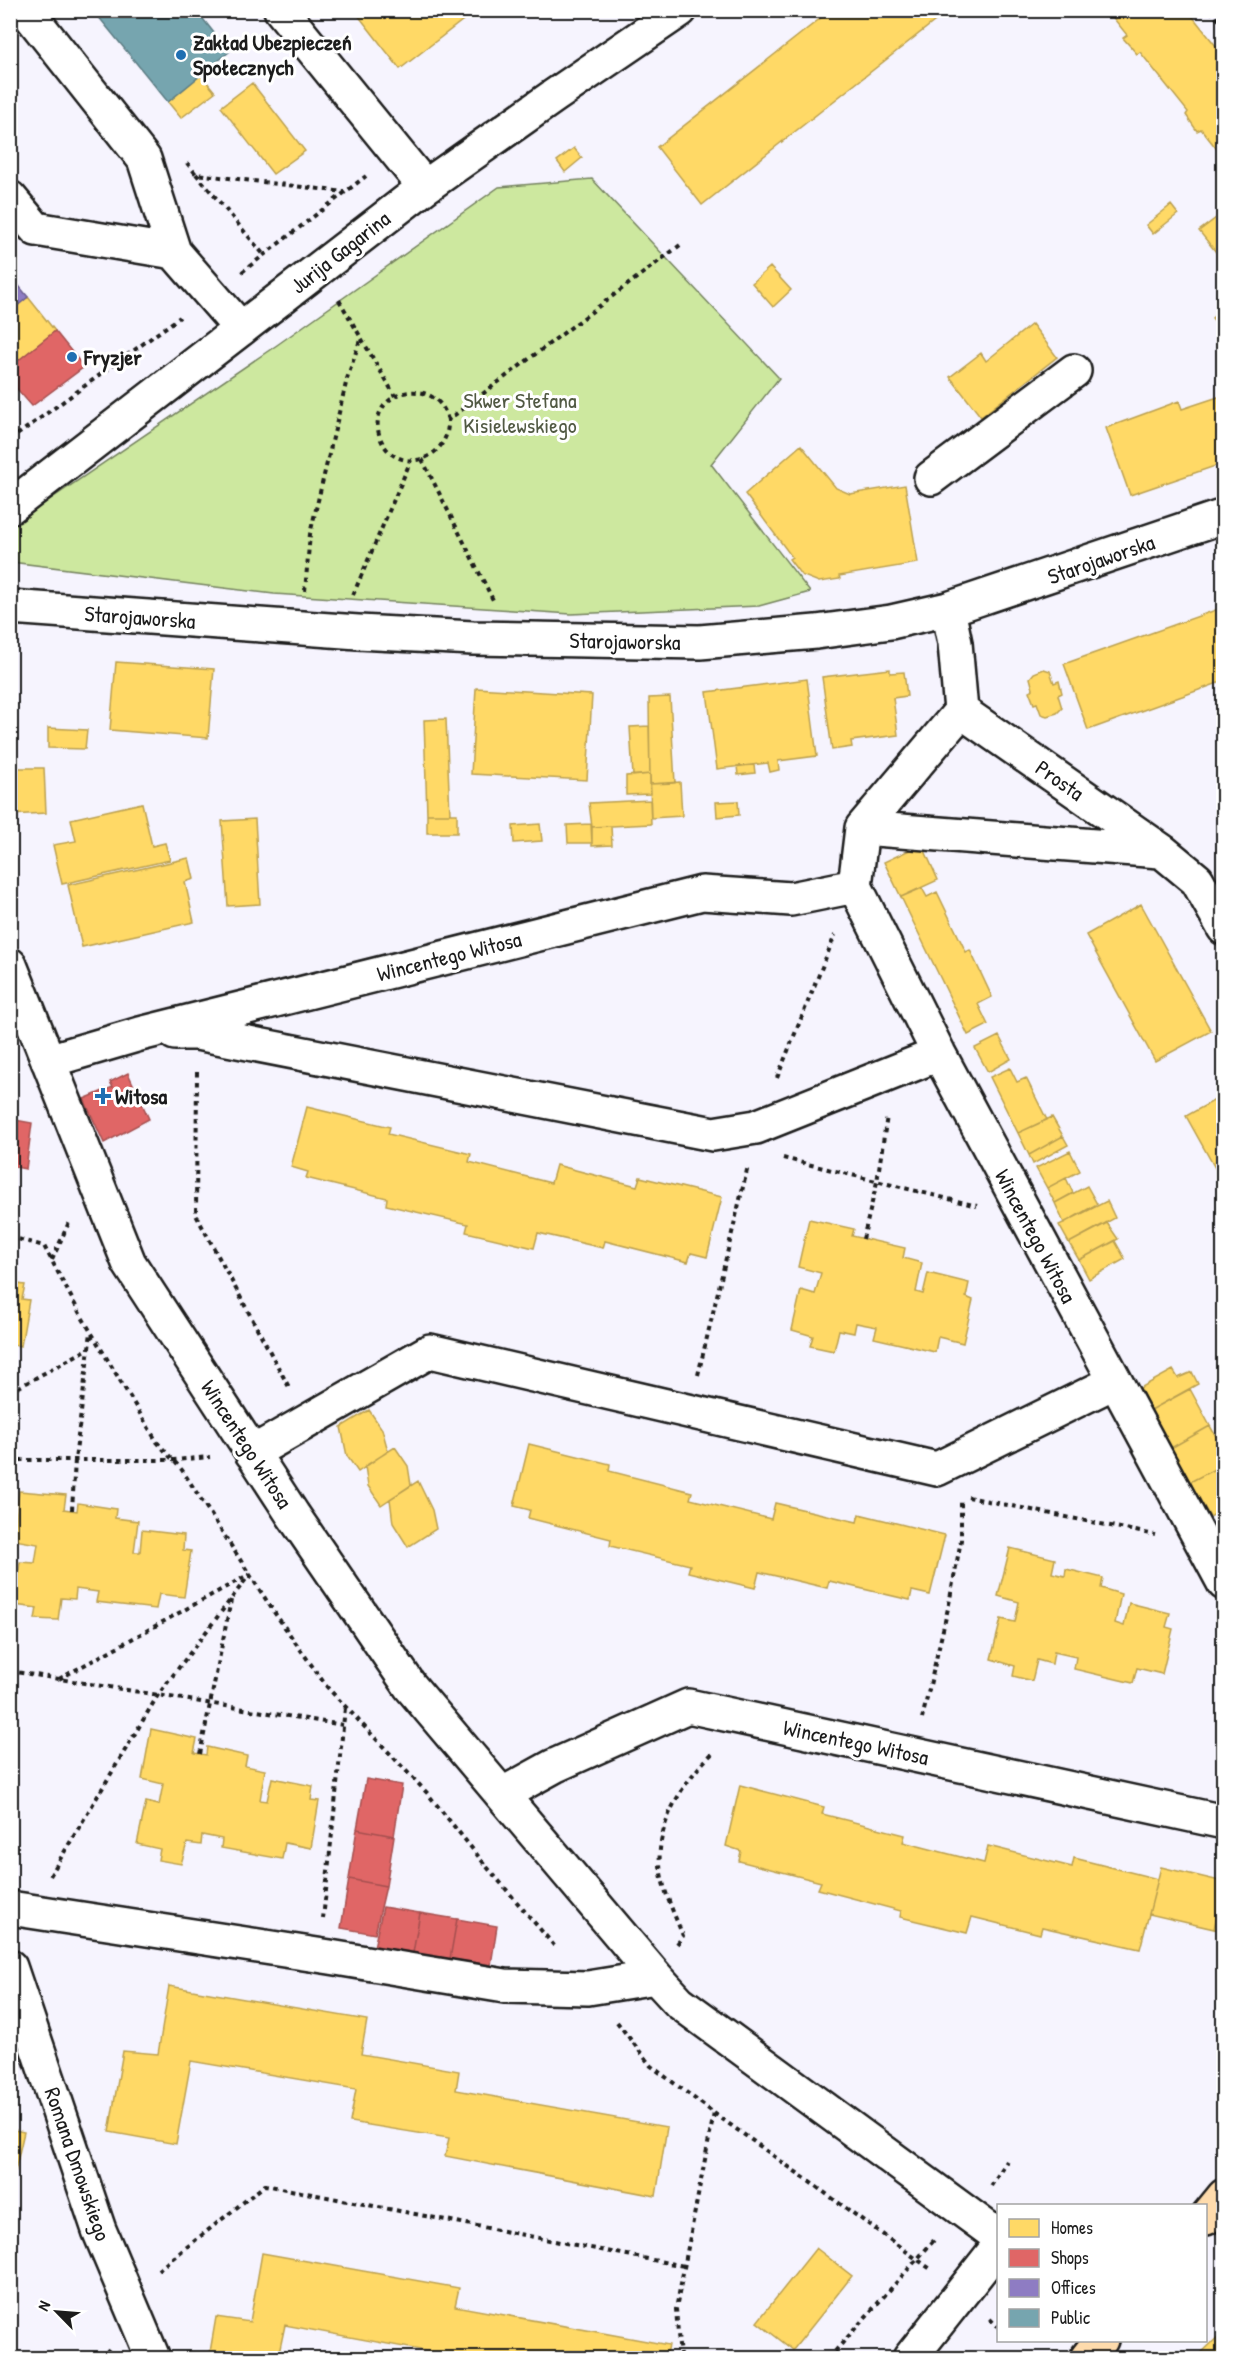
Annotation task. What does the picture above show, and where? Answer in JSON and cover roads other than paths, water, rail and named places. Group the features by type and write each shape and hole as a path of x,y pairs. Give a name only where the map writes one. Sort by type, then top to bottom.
{"main road":[{"path":"1207,2217 1224,2196"},
{"path":"1087,2358 1099,2342"}],"street":[{"path":"26,10 144,159 174,252 241,329"},
{"path":"281,10 424,187"},
{"name":"Jurija Gagarina","path":"10,507 424,187 680,10"},
{"path":"10,198 36,229 174,252"},
{"path":"931,478 1074,370"},
{"name":"Starojaworska","path":"10,607 369,633 473,638 700,642 816,632 891,622 948,609 1224,516"},
{"path":"855,886 862,828 961,711 955,643 948,609"},
{"name":"Prosta","path":"961,711 1162,851 1197,880 1224,928"},
{"path":"862,828 1162,851"},
{"name":"Wincentego Witosa","path":"48,1061 140,1034 702,893 791,899 855,886 939,1054 1224,1583"},
{"name":"Wincentego Witosa","path":"12,974 129,1263 252,1453 410,1686 656,1977 680,2002 997,2235"},
{"path":"140,1034 197,1033 713,1134 756,1127 939,1054"},
{"path":"252,1453 430,1351 937,1469 1114,1382"},
{"name":"Wincentego Witosa","path":"503,1794 554,1766 688,1706 1224,1822"},
{"path":"20,1910 506,1986 592,1988 656,1977"},
{"name":"Romana Dmowskiego","path":"10,1967 99,2230 153,2358"},
{"path":"910,2358 997,2249"}],"place":[{"name":"Zakład Ubezpieczeń Społecznych","path":"181,55"},
{"name":"Fryzjer","path":"72,357"},
{"name":"Witosa","path":"103,1096"}],"park label":[{"name":"Skwer Stefana Kisielewskiego","path":"520,413"}]}
